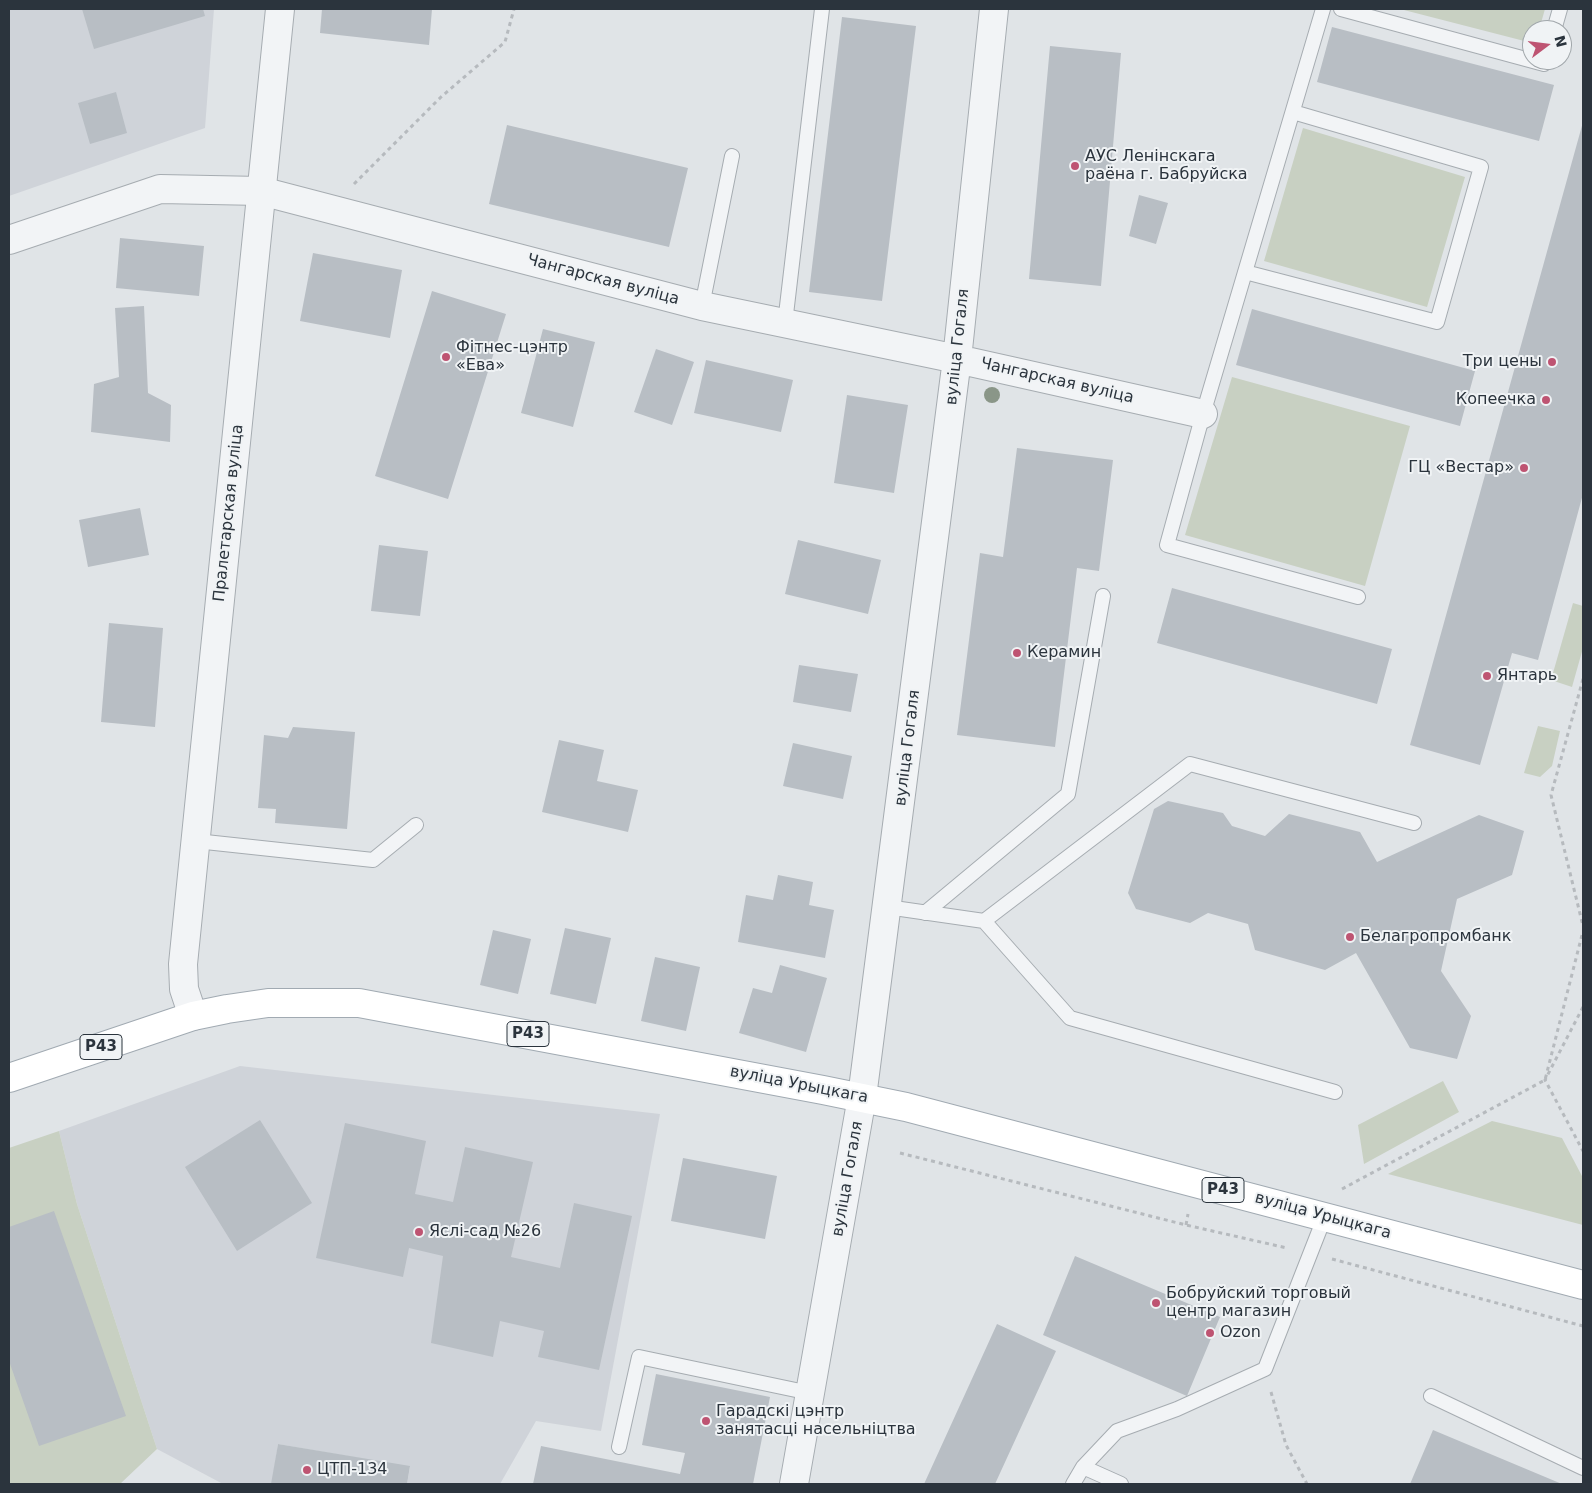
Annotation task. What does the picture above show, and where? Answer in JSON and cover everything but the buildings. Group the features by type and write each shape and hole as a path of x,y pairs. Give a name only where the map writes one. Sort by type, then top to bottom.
{"main road":[{"name":"вуліца Урыцкага","path":"9,1078 193,1016 268,1003 359,1003 862,1097 906,1107 1331,1205 1583,1285"}],"street":[{"name":"Пралетарская вуліца","path":"193,1016 184,989 183,964 280,9"},
{"name":"вуліца Гогаля","path":"794,1484 862,1097 957,359 994,9"},
{"name":"Чангарская вуліца","path":"9,240 160,190 261,191 702,306 957,359 1203,414"}],"lane":[{"path":"785,323 822,9"},
{"path":"1323,9 1203,414 1167,545 1358,597"},
{"path":"1341,9 1522,58"},
{"path":"1245,272 1437,322 1481,167 1293,112"},
{"path":"702,306 732,156"},
{"path":"925,913 1068,794 1103,596"},
{"path":"984,921 1190,764 1414,823"},
{"path":"196,842 373,860 416,825"},
{"path":"887,907 984,921 1070,1018 1334,1092"},
{"path":"1073,1484 1083,1467 1116,1431 1177,1409 1265,1369 1331,1205"},
{"path":"619,1447 639,1357 810,1393"},
{"path":"1431,1396 1583,1468"},
{"path":"1083,1467 1121,1484"}],"path":[{"path":"329,209 441,97 505,42 514,9"},
{"path":"1583,678 1551,795 1583,926"},
{"path":"1583,931 1545,1080 1583,1151"},
{"path":"1331,1205 1545,1080 1583,1007"},
{"path":"900,1153 1186,1225 1311,1254 1583,1326"},
{"path":"1265,1369 1286,1445 1307,1484"}],"shaded area":[{"path":"9,9 214,9 205,128 9,196"},
{"path":"1400,9 1545,9 1542,20 1522,20 1522,40"},
{"path":"1303,128 1465,177 1427,307 1264,261"},
{"path":"1232,377 1410,426 1365,586 1185,535"},
{"path":"1573,603 1583,606 1583,648 1572,687 1551,680"},
{"path":"1538,726 1560,731 1552,766 1540,777 1524,773"},
{"path":"240,1066 660,1114 601,1431 536,1421 500,1484 407,1484 410,1467 278,1444 272,1484 223,1484 157,1449 77,1204 59,1131"},
{"path":"1443,1081 1459,1112 1364,1164 1358,1125"},
{"path":"1492,1121 1562,1138 1583,1178 1583,1225 1388,1174"},
{"path":"59,1131 77,1204 157,1449 120,1484 9,1484 9,1148"}],"place":[{"name":"АУС Ленінскага раёна г. Бабруйска","path":"1075,166"},
{"name":"Фітнес-цэнтр «Ева»","path":"446,357"},
{"name":"Три цены","path":"1552,362"},
{"name":"Копеечка","path":"1546,400"},
{"name":"ГЦ «Вестар»","path":"1524,468"},
{"name":"Керамин","path":"1017,653"},
{"name":"Янтарь","path":"1487,676"},
{"name":"Белагропромбанк","path":"1350,937"},
{"name":"Яслі-сад №26","path":"419,1232"},
{"name":"Бобруйский торговый центр магазин","path":"1156,1303"},
{"name":"Ozon","path":"1210,1333"},
{"name":"Гарадскі цэнтр занятасці насельніцтва","path":"706,1421"},
{"name":"ЦТП-134","path":"307,1470"}]}
